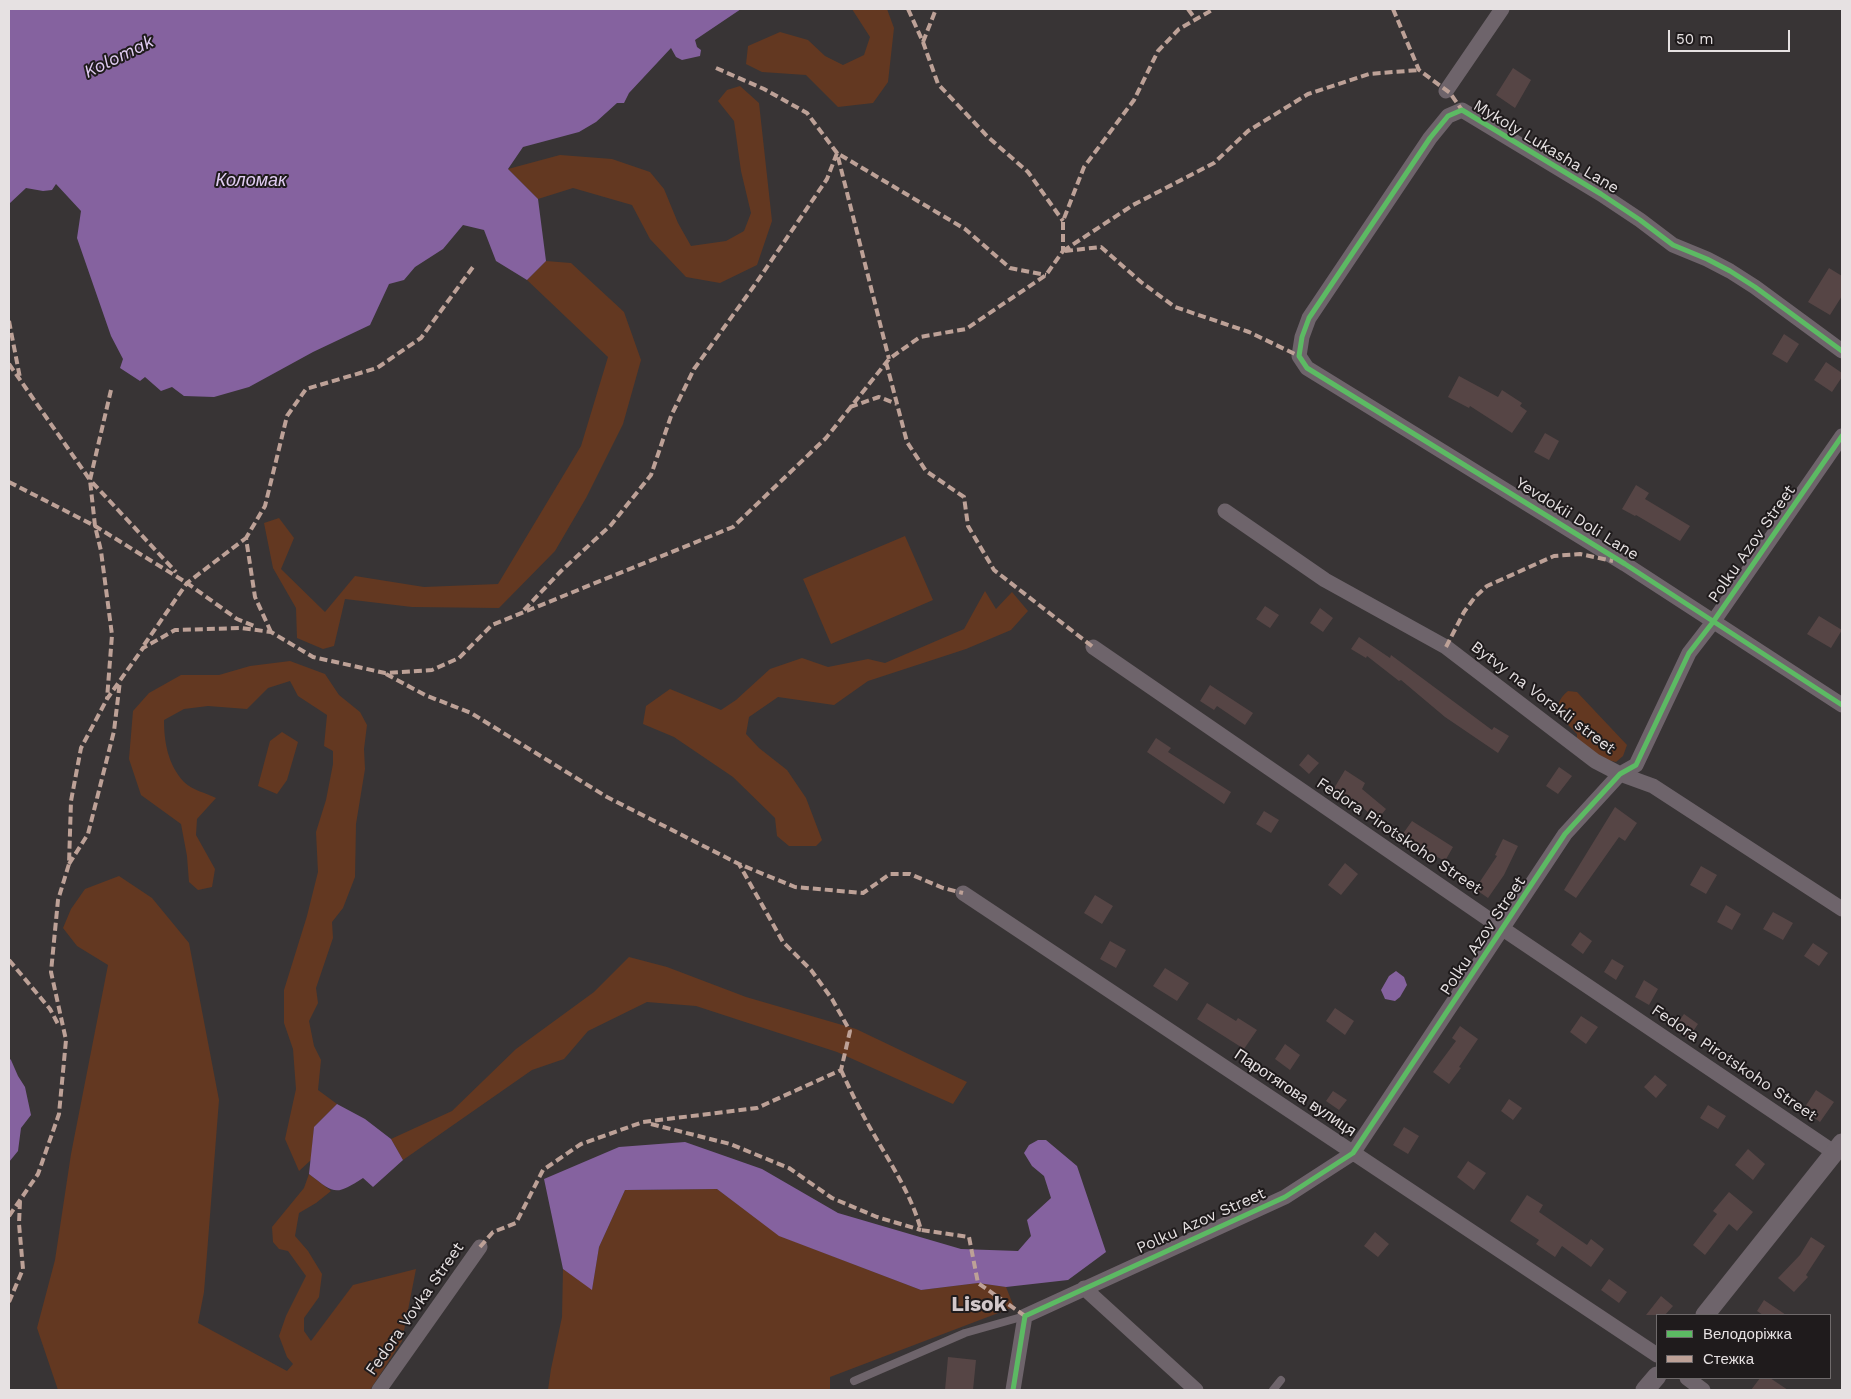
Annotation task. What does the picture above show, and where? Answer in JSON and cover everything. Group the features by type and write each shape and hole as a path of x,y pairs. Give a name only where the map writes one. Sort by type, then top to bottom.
{"street":[{"path":"1446,90 1502,9"},
{"name":"Mykoly Lukasha Lane","path":"1299,356 1302,337 1309,318 1430,138 1448,116 1462,110 1601,194 1673,245 1707,259 1738,276 1842,351"},
{"name":"Yevdokii Doli Lane","path":"1299,356 1308,368 1625,564 1842,705"},
{"name":"Polku Azov Street","path":"1025,1316 1285,1197 1353,1153 1565,834 1620,774 1636,765 1689,653 1713,622 1842,436"},
{"name":"Bytvy na Vorskli street","path":"1224,511 1325,580 1446,647 1594,761 1620,774 1654,786 1842,909"},
{"name":"Fedora Pirotskoho Street","path":"1093,647 1503,928 1838,1148"},
{"name":"Паротягова вулиця","path":"963,893 1656,1354"},
{"path":"1706,1314 1838,1148"},
{"name":"Fedora Vovka Street","path":"382,1389 480,1247"},
{"path":"1084,1288 1196,1390"},
{"path":"1013,1390 1025,1316"},
{"path":"1645,1390 1656,1377"},
{"path":"1688,1379 1703,1390"}],"lane":[{"path":"854,1381 965,1333 1025,1316"},
{"path":"1273,1390 1281,1380"}],"shaded area":[{"path":"852,9 887,9 894,28 888,82 873,103 838,107 806,75 762,72 746,64 748,46 780,32 808,40 825,56 843,65 864,55 870,37"},
{"path":"740,86 759,103 772,221 757,265 720,283 686,277 650,239 632,205 573,188 538,199 508,169 560,155 612,159 650,172 664,189 678,223 691,246 726,241 744,231 751,213 741,171 734,121 718,101 727,90"},
{"path":"546,261 571,263 624,312 641,360 623,424 586,498 555,551 499,608 412,607 345,599 334,646 323,649 297,638 296,608 273,568 264,523 279,518 294,538 281,569 325,612 355,576 424,587 498,584 581,446 608,357 527,280"},
{"path":"905,536 933,600 831,644 803,579"},
{"path":"985,591 996,609 1012,592 1028,611 1011,630 966,649 868,681 834,705 778,697 749,717 746,734 759,748 787,770 806,798 822,840 816,846 789,846 777,836 775,818 733,777 674,737 643,724 646,706 670,689 721,710 736,700 770,669 802,658 828,667 868,659 885,663 964,629"},
{"path":"290,661 325,674 339,695 360,712 367,725 364,749 365,769 356,824 355,877 343,908 332,922 333,938 316,988 318,1003 309,1021 314,1046 321,1060 318,1090 337,1104 314,1127 311,1160 299,1171 285,1139 296,1089 293,1049 284,1023 284,990 307,916 318,872 316,832 326,800 333,764 333,751 324,746 327,715 298,696 290,681 268,688 247,709 208,706 184,709 164,720 168,753 174,768 184,782 191,787 216,798 197,819 196,835 215,869 212,887 198,890 189,882 187,856 181,824 141,795 129,759 133,711 149,693 181,675 219,675 250,666"},
{"path":"1568,691 1577,692 1627,745 1623,756 1616,762 1600,758 1577,742 1577,734 1563,718 1558,708 1562,697"},
{"path":"282,732 298,742 287,780 277,794 258,786 270,741"},
{"path":"119,876 152,898 189,943 219,1100 204,1292 198,1323 287,1371 293,1364 287,1357 279,1336 286,1316 306,1276 288,1251 279,1249 273,1242 272,1227 304,1188 309,1174 331,1191 299,1213 295,1236 308,1251 322,1274 319,1297 304,1318 304,1331 311,1341 353,1285 416,1269 402,1341 370,1390 58,1390 37,1328 55,1260 71,1154 108,965 77,946 63,928 71,909 85,889"},
{"path":"629,957 667,967 746,997 856,1029 967,1082 953,1104 837,1052 696,1006 647,1002 588,1031 564,1059 532,1070 403,1160 391,1139 452,1111 516,1049 594,992"},
{"path":"717,1189 780,1236 921,1290 978,1283 1006,1287 1014,1307 830,1377 830,1390 548,1390 562,1317 563,1269 592,1289 599,1247 625,1190"}],"water":[{"name":"Коломак","path":"9,9 741,9 695,40 697,47 701,50 700,56 682,60 676,57 671,48 629,93 624,103 617,103 596,122 579,132 523,147 508,169 538,199 546,261 527,280 496,261 484,230 463,225 443,249 415,267 404,280 389,284 370,325 313,352 249,387 214,397 184,396 172,387 161,391 145,377 140,381 120,368 123,359 111,336 77,238 81,211 56,184 52,190 43,191 26,188 9,204"},
{"path":"1396,971 1404,977 1407,985 1400,997 1395,1001 1385,999 1381,990 1389,976"},
{"path":"9,1058 25,1087 31,1115 21,1128 18,1151 9,1162"},
{"path":"337,1104 365,1119 391,1139 403,1160 373,1187 363,1178 340,1190 330,1189 309,1174 314,1127"},
{"path":"1038,1140 1046,1140 1077,1166 1106,1252 1068,1280 1006,1287 978,1283 921,1290 779,1236 717,1189 625,1190 599,1247 592,1290 563,1269 544,1179 619,1147 685,1142 762,1169 838,1213 961,1249 1018,1251 1031,1236 1027,1220 1051,1198 1044,1176 1032,1166 1024,1153 1029,1145"}],"building":[{"path":"1513,68 1531,80 1515,108 1496,95"},
{"path":"1829,268 1842,276 1842,296 1830,315 1808,302"},
{"path":"1784,334 1799,344 1787,363 1772,354"},
{"path":"1826,362 1842,373 1842,377 1832,392 1814,380"},
{"path":"1459,376 1498,397 1502,390 1522,403 1520,406 1527,411 1512,433 1470,406 1469,408 1448,397"},
{"path":"1545,433 1559,441 1549,460 1534,452"},
{"path":"1636,485 1649,493 1645,499 1690,526 1680,541 1636,515 1622,509"},
{"path":"1265,606 1279,615 1270,628 1256,619"},
{"path":"1320,608 1333,618 1323,632 1310,623"},
{"path":"1819,616 1842,630 1831,648 1807,634"},
{"path":"1359,637 1390,658 1391,655 1492,730 1494,727 1509,736 1498,753 1445,717 1401,680 1399,681 1367,656 1366,658 1351,649"},
{"path":"1210,685 1253,713 1245,725 1217,706 1214,710 1200,701"},
{"path":"1156,738 1171,748 1168,752 1231,792 1224,804 1147,752"},
{"path":"1308,754 1319,763 1309,774 1299,765"},
{"path":"1559,767 1572,776 1558,794 1546,786"},
{"path":"1345,770 1365,783 1362,789 1386,809 1377,820 1354,800 1352,803 1333,790"},
{"path":"1615,807 1637,823 1625,841 1619,837 1576,898 1564,890"},
{"path":"1264,811 1279,820 1271,833 1256,824"},
{"path":"1412,821 1453,847 1445,861 1416,846 1402,835"},
{"path":"1503,839 1518,846 1504,875 1488,898 1475,889 1497,856 1495,855"},
{"path":"1345,863 1358,874 1341,895 1328,885"},
{"path":"1701,866 1717,875 1706,894 1690,885"},
{"path":"1095,895 1113,906 1102,924 1084,913"},
{"path":"1726,905 1741,914 1732,930 1717,922"},
{"path":"1773,912 1793,923 1783,940 1763,929"},
{"path":"1580,932 1592,941 1583,954 1571,945"},
{"path":"1110,941 1126,950 1116,968 1100,959"},
{"path":"1813,943 1828,953 1819,966 1804,956"},
{"path":"1612,959 1624,966 1616,980 1604,972"},
{"path":"1165,968 1189,983 1177,1001 1153,986"},
{"path":"1644,980 1658,989 1649,1005 1635,997"},
{"path":"1207,1003 1236,1021 1238,1018 1257,1030 1244,1049 1197,1019"},
{"path":"1335,1008 1354,1021 1345,1035 1326,1021"},
{"path":"1684,1014 1698,1024 1688,1039 1673,1029"},
{"path":"1581,1016 1598,1027 1586,1044 1570,1032"},
{"path":"1460,1026 1478,1039 1449,1084 1433,1072 1456,1041 1452,1038"},
{"path":"1285,1044 1300,1055 1290,1070 1275,1059"},
{"path":"1655,1075 1667,1085 1656,1098 1644,1087"},
{"path":"1816,1090 1834,1102 1820,1122 1803,1110"},
{"path":"1333,1091 1347,1100 1339,1110 1326,1101"},
{"path":"1509,1099 1522,1108 1513,1120 1501,1111"},
{"path":"1708,1105 1726,1116 1718,1129 1700,1118"},
{"path":"1404,1127 1419,1136 1408,1154 1393,1145"},
{"path":"1748,1149 1765,1164 1753,1180 1735,1165"},
{"path":"1468,1161 1486,1173 1474,1190 1457,1177"},
{"path":"1729,1192 1753,1212 1737,1231 1729,1224 1705,1255 1693,1245 1717,1214 1713,1211"},
{"path":"1527,1195 1543,1205 1539,1212 1587,1245 1591,1239 1604,1249 1591,1267 1562,1246 1555,1257 1536,1244 1539,1240 1510,1221"},
{"path":"1375,1232 1389,1244 1378,1257 1364,1246"},
{"path":"1811,1237 1825,1246 1806,1275 1808,1277 1794,1292 1778,1278 1800,1255"},
{"path":"1609,1279 1627,1292 1619,1303 1601,1290"},
{"path":"1661,1296 1673,1306 1666,1314 1646,1315"},
{"path":"1764,1300 1785,1314 1762,1314 1757,1311"},
{"path":"948,1357 976,1360 973,1390 945,1390"},
{"path":"1759,1379 1772,1379 1788,1390 1751,1390"}],"marked path":[{"path":"908,9 923,42 938,84 988,137 1028,172 1063,221"},
{"path":"923,42 936,9"},
{"path":"1188,9 1196,20"},
{"path":"9,1216 38,1174 59,1114 66,1040 51,972 58,900 69,864 71,801 81,748 107,699 143,648 175,630 241,628 271,632 313,657 385,673 432,670 459,658 492,625 733,527 826,438 889,359 920,337 966,329 1046,275 1063,251 1063,221 1084,167 1134,100 1158,51 1179,29 1214,9"},
{"path":"1393,9 1419,70 1450,93 1462,110"},
{"path":"716,68 764,89 807,113 837,153 889,359"},
{"path":"1063,251 1133,205 1214,163 1248,131 1308,94 1369,74 1419,70"},
{"path":"524,610 561,571 611,525 651,475 671,416 694,369 754,286 827,179 837,153 965,229 1010,268 1046,275"},
{"path":"1065,251 1101,247 1141,282 1175,307 1249,332 1299,356"},
{"path":"271,632 255,597 246,538 265,506 287,416 306,389 377,368 421,338 473,267"},
{"path":"9,321 20,378"},
{"path":"886,362 907,442 926,471 964,497 968,526 994,570 1093,647"},
{"path":"9,364 90,480 95,526 101,551 112,635 107,699"},
{"path":"111,390 90,480 176,572"},
{"path":"850,407 879,397 897,404"},
{"path":"9,482 95,526 187,583 237,619 257,627"},
{"path":"144,645 187,583 246,538"},
{"path":"1446,647 1464,612 1475,597 1487,586 1554,556 1580,554 1613,561"},
{"path":"386,674 425,695 471,713 607,797 739,864 795,887 863,893 890,874 910,874 943,888 963,893"},
{"path":"69,864 88,834 114,731 120,681"},
{"path":"480,1247 493,1232 516,1223 543,1170 581,1144 643,1122 757,1108 841,1070 850,1031 832,999 811,970 783,942 739,864"},
{"path":"9,960 50,1009 59,1026"},
{"path":"841,1070 868,1124 902,1183 921,1230 969,1237 978,1283 1025,1316"},
{"path":"651,1124 730,1144 789,1168 832,1198 877,1217 921,1230"},
{"path":"9,1302 23,1269 19,1224 20,1201"}],"cycle path":[{"path":"1842,351 1755,287 1730,271 1673,245 1601,194 1462,110 1448,116 1430,138 1309,318 1302,337 1299,356 1307,368 1625,564 1842,705"},
{"path":"1013,1390 1025,1316 1285,1197 1353,1153 1565,834 1620,774 1636,765 1689,653 1713,622 1842,436"}],"district":[{"name":"Lisok","path":"979,1305"}],"water label":[{"name":"Kolomak","path":"119,57"}]}
